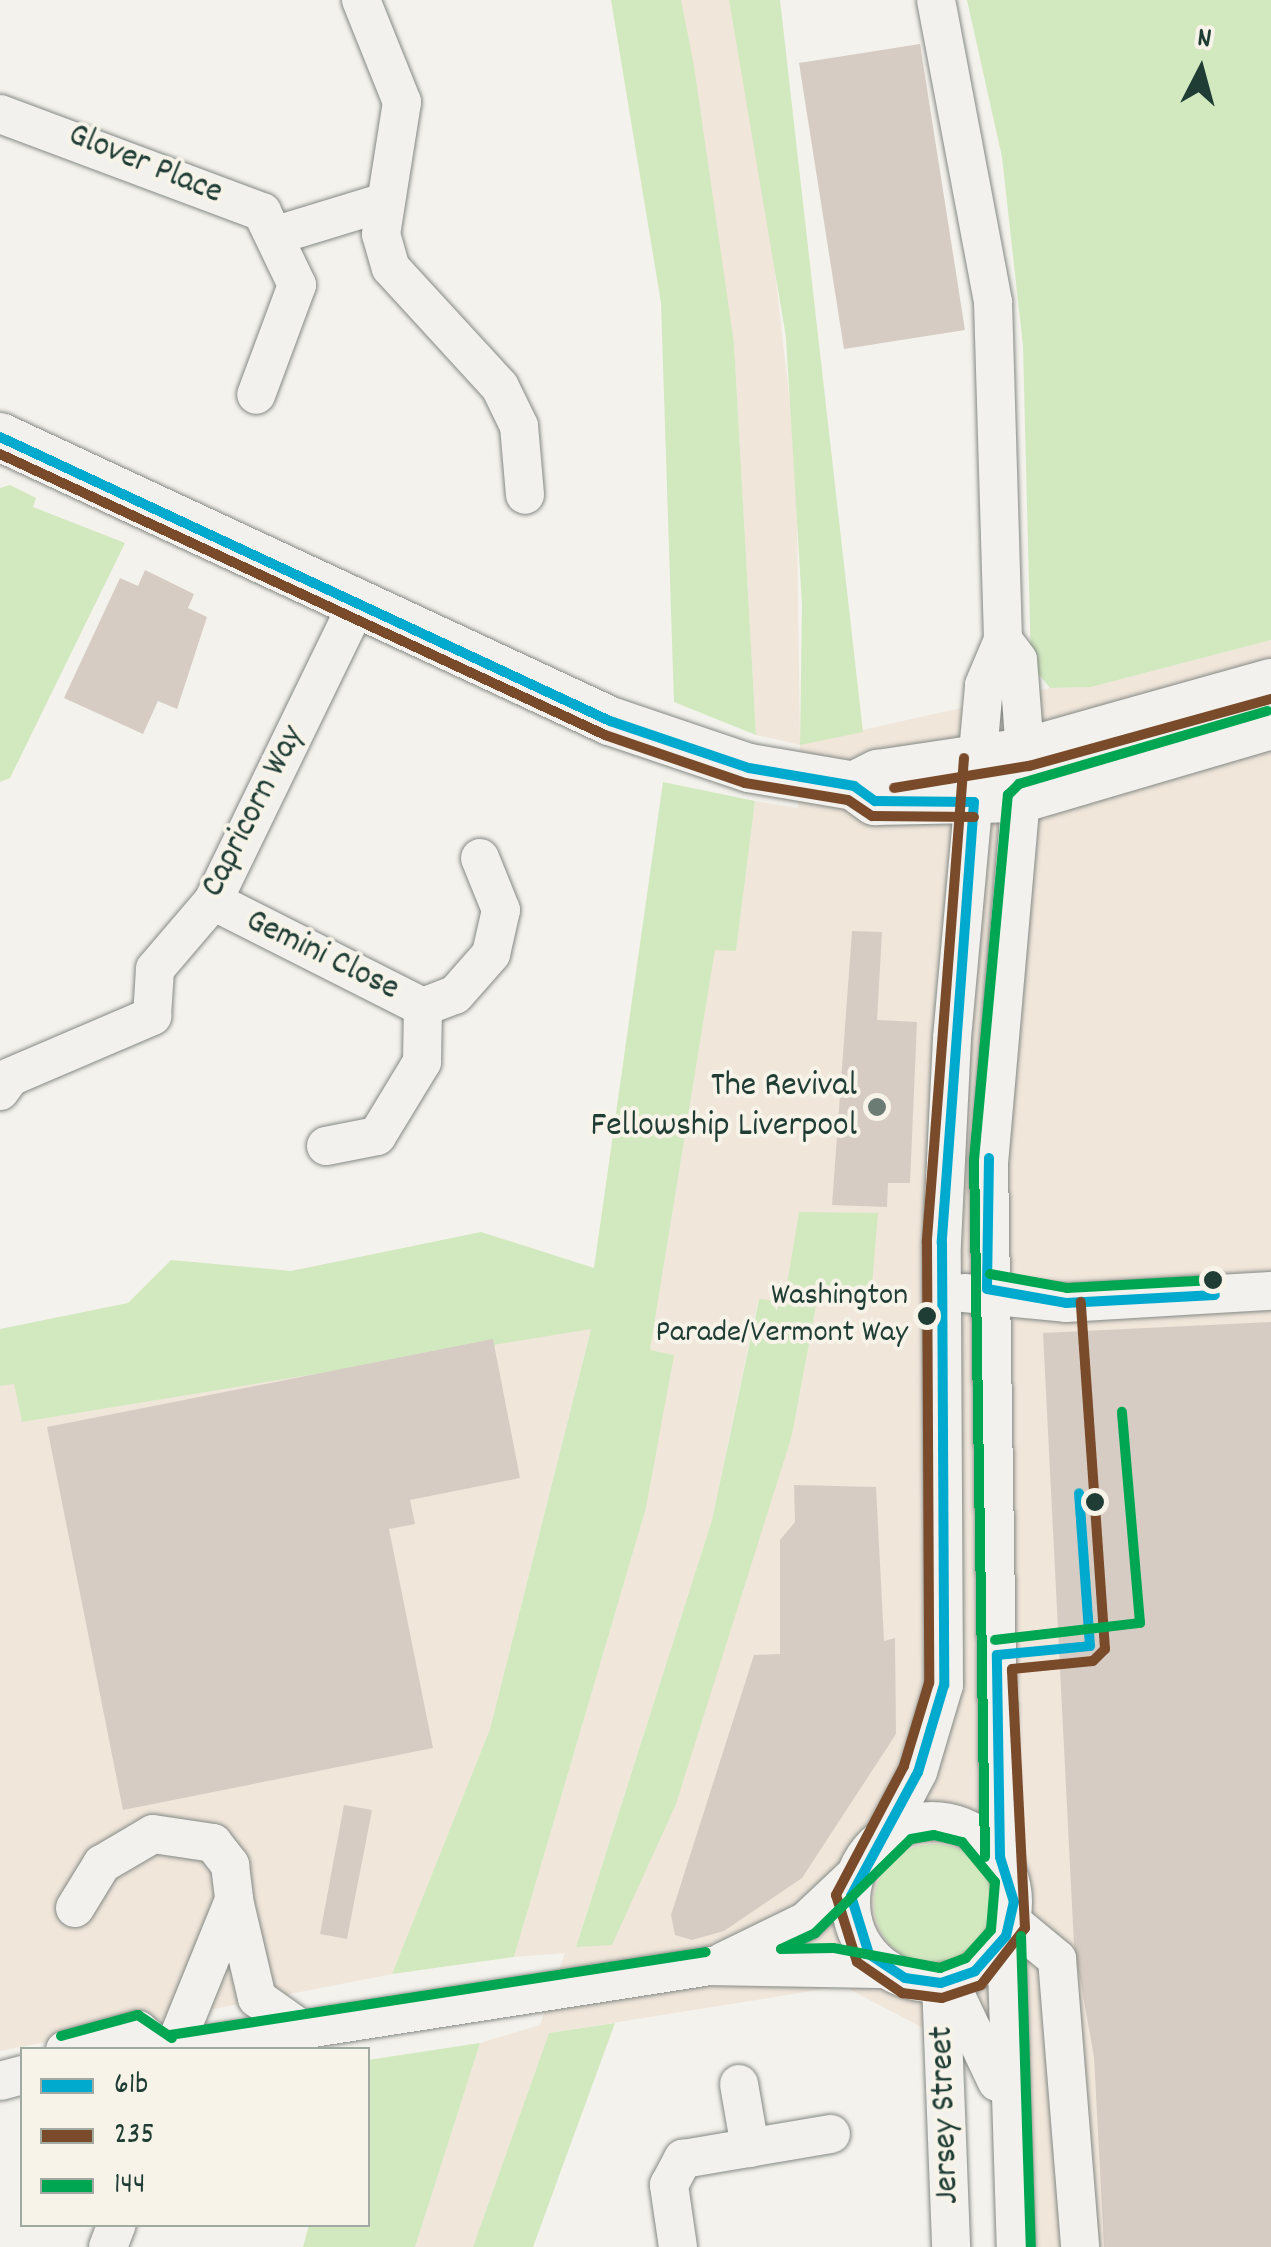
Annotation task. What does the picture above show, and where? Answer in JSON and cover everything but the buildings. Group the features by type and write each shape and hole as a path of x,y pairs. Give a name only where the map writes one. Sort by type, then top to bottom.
{"main road":[{"path":"0,436 355,609 654,737 750,768 854,786 976,781 1024,775 1271,725"},
{"path":"1024,775 1271,682"}],"street":[{"path":"361,0 402,102 385,202 391,268 500,388 519,426 525,495"},
{"path":"936,0 993,302 1003,640 1018,660 1024,775 989,1160 988,1289 1000,1856 1009,1928 1008,2143 1016,2247"},
{"name":"Glover Place","path":"5,128 262,212 278,235 297,284 256,394"},
{"path":"278,235 385,202"},
{"name":"Capricorn Way","path":"0,1091 10,1076 152,1016 155,969 213,901 355,609"},
{"path":"710,1966 806,1921 855,1875 884,1836 925,1756 944,1685 942,1296 976,781 988,660 1003,640"},
{"name":"Gemini Close","path":"213,901 422,1006 455,994 491,954 501,910 480,858"},
{"path":"326,1146 378,1136 422,1062 422,1006"},
{"path":"942,1296 988,1289 1066,1303 1271,1291"},
{"path":"884,1836 951,1822 1000,1856"},
{"path":"75,1908 102,1864 152,1834 213,1843 230,1865 234,1900 258,1998 302,2030"},
{"path":"855,1875 852,1920 887,1969"},
{"path":"174,2047 234,1900"},
{"path":"187,2047 710,1966 887,1969 945,1982 976,1971 1009,1928"},
{"path":"1009,1928 1057,1959 1080,2247"},
{"path":"945,1982 994,2063 1008,2143"},
{"name":"Jersey Street","path":"945,1982 951,2247"},
{"path":"76,2047 138,2030 159,2047"},
{"path":"738,2084 750,2148"},
{"path":"678,2247 670,2185 683,2159 831,2134"}],"shaded area":[{"path":"681,0 729,0 767,201 796,458 800,744 1050,688 1091,687 1271,640 1271,2247 998,2247 990,2085 974,2030 925,2029 843,1986 549,2033 473,2247 415,2247 480,2043 540,2025 565,1953 514,1957 646,1508 673,1355 650,1350 715,949 736,951 755,801 798,808 800,745 756,735 734,343","holes":["878,1213 819,1289 792,1435 576,1946 712,1520 758,1300 784,1302"]},
{"path":"591,1328 490,1729 392,1974 0,2051 0,1386 14,1383 22,1422"}],"green space":[{"path":"611,0 681,0 734,343 756,735 674,702 661,303"},
{"path":"729,0 780,0 863,732 800,745 802,605 786,337"},
{"path":"967,0 1271,0 1271,640 1091,687 1050,688 1031,665 1023,346 1002,157"},
{"path":"10,485 36,498 33,507 125,543 10,778 0,782 0,488"},
{"path":"663,782 755,801 736,951 715,950 650,1350 674,1355 646,1508 514,1957 392,1974 490,1729 591,1329 22,1422 14,1384 0,1386 0,1329 128,1303 171,1260 291,1271 481,1232 594,1268"},
{"path":"799,1212 878,1213 872,1285 819,1290 792,1435 676,1804 612,1945 576,1947 712,1520 759,1299 784,1302"},
{"path":"934,1844 957,1849 976,1862 989,1881 994,1904 989,1927 976,1946 957,1959 934,1964 911,1959 892,1946 879,1927 874,1904 879,1881 892,1862 911,1849"},
{"path":"615,2023 533,2247 473,2247 549,2033"},
{"path":"480,2043 415,2247 303,2247 308,2227 370,2227 370,2060"}],"transit line":[{"name":"61b","path":"0,437 610,721 749,768 854,786 875,801 974,802 942,1243 944,1685 918,1772 851,1896 869,1954 905,1978 941,1983 975,1971 1006,1936 1014,1902 1000,1857 997,1655 1090,1646 1079,1493"},
{"name":"235","path":"0,454 605,735 745,783 848,800 872,816 974,817"},
{"name":"235","path":"894,788 1029,766 1271,699"},
{"name":"144","path":"985,1857 974,1160 1008,795 1019,784 1267,711"},
{"name":"235","path":"964,758 927,1242 929,1683 904,1766 836,1895 857,1962 902,1993 942,1998 981,1985 1025,1928 1012,1669 1093,1661 1105,1649 1081,1302"},
{"name":"61b","path":"989,1158 987,1289 1066,1303 1215,1295"},
{"name":"144","path":"990,1274 1067,1288 1214,1280"},
{"name":"144","path":"995,1640 1140,1623 1122,1412"},
{"name":"144","path":"934,1835 962,1842 995,1882 991,1930 966,1958 940,1968 833,1948 781,1949 815,1933 911,1839 934,1835"},
{"name":"144","path":"1021,1936 1031,2247"},
{"name":"144","path":"170,2035 706,1952"},
{"name":"144","path":"61,2036 138,2015 172,2038"}],"place":[{"name":"The Revival Fellowship Liverpool","path":"877,1107"},
{"name":"Washington Parade/Vermont Way","path":"927,1316"}]}
